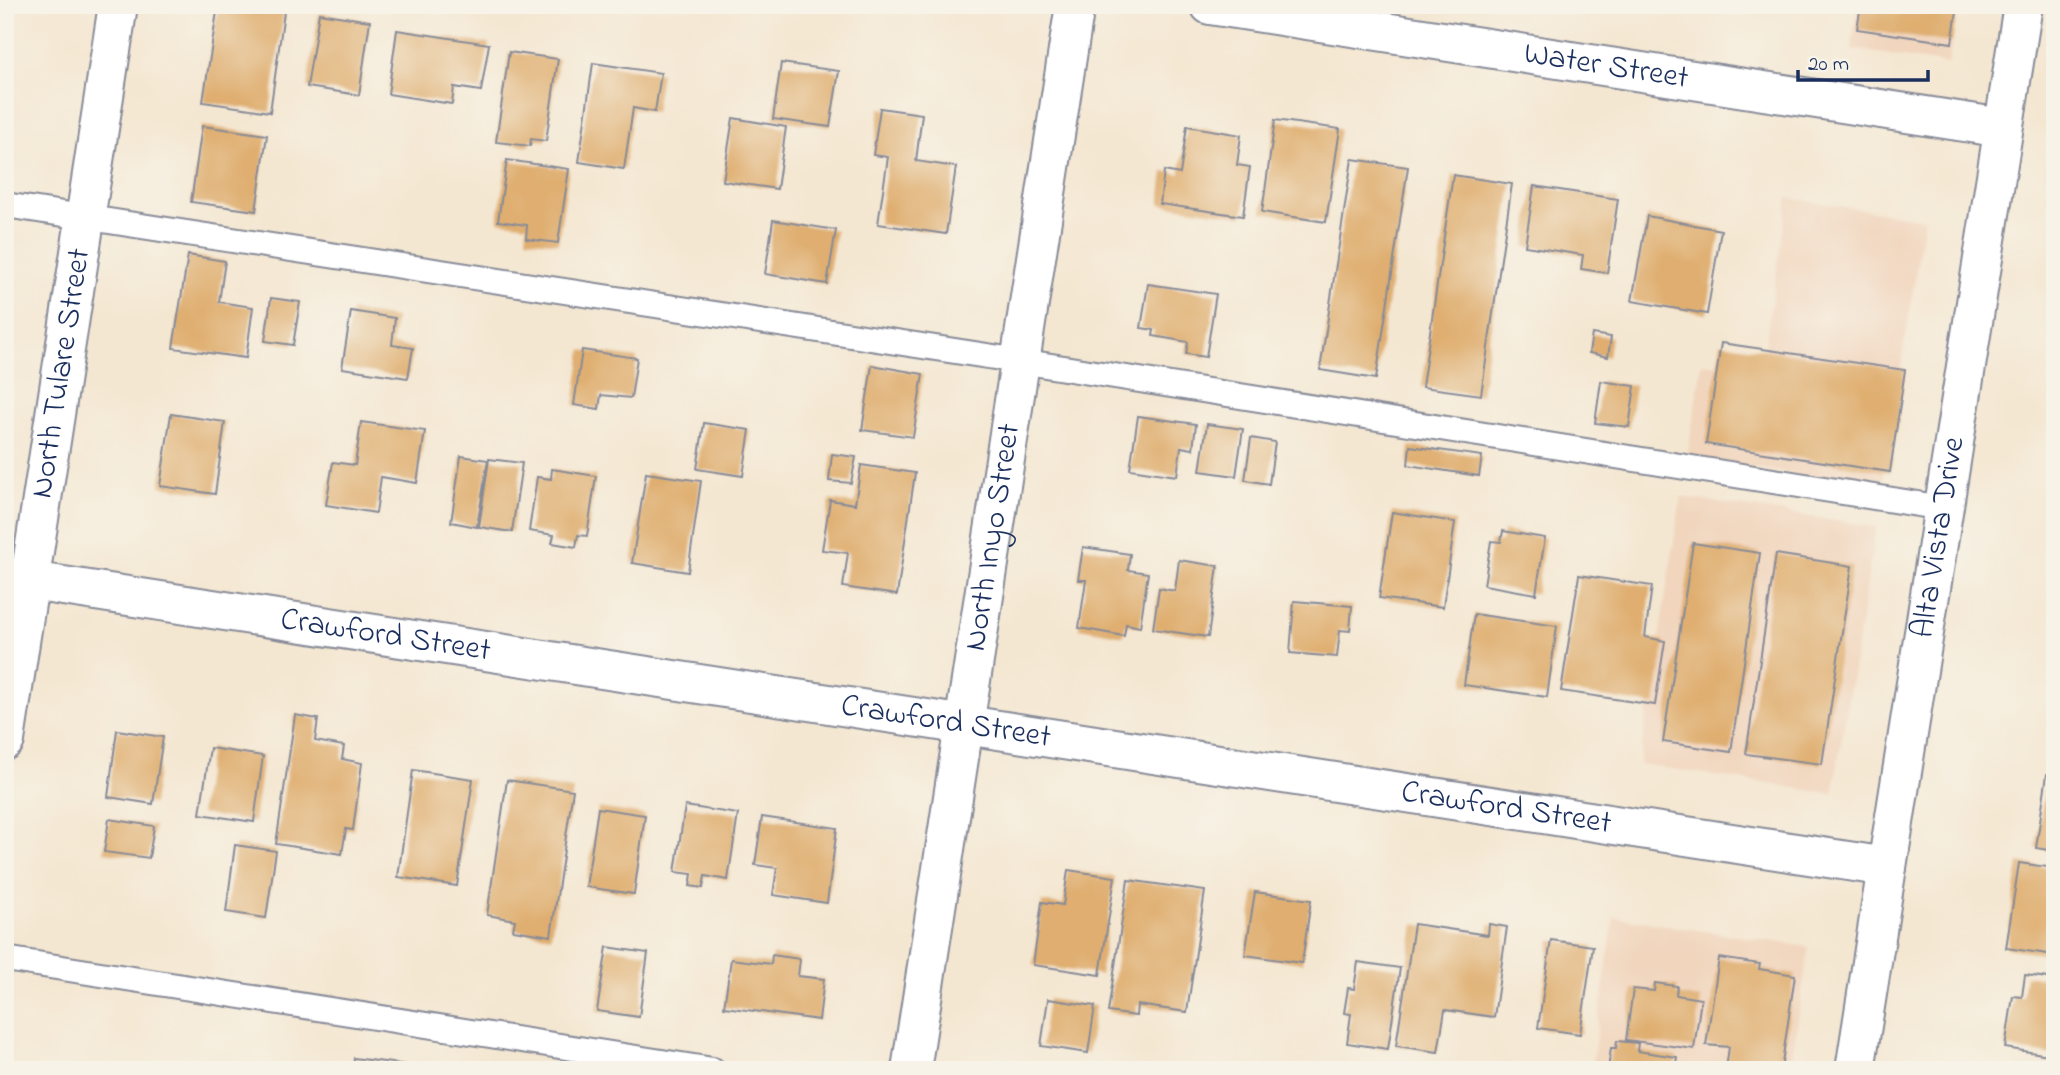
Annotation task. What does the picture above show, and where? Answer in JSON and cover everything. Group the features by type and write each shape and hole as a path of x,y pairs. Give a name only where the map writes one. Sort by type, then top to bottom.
{"street":[{"name":"North Tulare Street","path":"5,740 17,579 86,218 118,5"},
{"name":"North Inyo Street","path":"911,1070 1075,5"},
{"name":"Water Street","path":"1210,5 2003,128"},
{"name":"Alta Vista Drive","path":"1855,1070 2023,5"},
{"name":"Crawford Street","path":"17,579 1887,867"}],"lane":[{"path":"5,205 1020,360 1944,508"},
{"path":"5,959 713,1070"}],"shaded area":[{"path":"1858,5 1958,5 1948,64 1852,49"},
{"path":"1788,198 1924,219 1882,488 1687,458 1702,363 1761,371"},
{"path":"1681,497 1876,527 1833,794 1639,764"},
{"path":"1614,917 1809,947 1790,1070 1591,1070"}],"building":[{"path":"218,5 285,5 270,112 203,102"},
{"path":"1861,5 1958,5 1952,43 1857,29"},
{"path":"319,13 370,21 359,95 307,87"},
{"path":"397,30 489,44 481,91 454,87 452,104 388,94"},
{"path":"509,52 558,59 546,141 531,139 530,146 496,142"},
{"path":"593,63 661,73 655,112 633,108 624,169 579,162"},
{"path":"781,63 839,71 830,127 773,119"},
{"path":"880,108 922,114 916,161 956,167 946,234 878,224 888,157 873,155"},
{"path":"733,118 786,127 777,189 723,181"},
{"path":"1275,120 1340,129 1326,222 1262,212"},
{"path":"202,126 267,135 256,211 191,202"},
{"path":"1187,126 1241,135 1237,165 1250,167 1243,216 1160,204 1164,171 1180,174"},
{"path":"1352,159 1408,167 1376,379 1320,370"},
{"path":"507,160 569,169 558,243 526,239 527,225 498,221"},
{"path":"1453,175 1512,184 1481,395 1422,387"},
{"path":"1534,186 1618,199 1607,273 1581,269 1583,255 1525,246"},
{"path":"1647,216 1721,230 1707,314 1632,301"},
{"path":"773,220 836,230 827,284 765,274"},
{"path":"188,255 225,261 219,302 253,307 246,358 173,348"},
{"path":"1148,284 1216,294 1206,357 1186,354 1188,342 1153,336 1154,330 1141,328"},
{"path":"271,298 300,302 293,345 265,341"},
{"path":"351,311 395,318 392,345 413,348 408,378 342,368"},
{"path":"1592,334 1611,337 1608,357 1589,353"},
{"path":"1721,343 1905,370 1890,472 1706,444"},
{"path":"582,350 637,358 631,398 601,395 599,409 574,405"},
{"path":"872,365 923,374 913,437 862,430"},
{"path":"1601,381 1635,386 1629,427 1595,423"},
{"path":"171,414 225,422 215,494 160,486"},
{"path":"1138,416 1196,424 1193,449 1181,447 1177,476 1130,469"},
{"path":"361,422 425,431 417,483 381,477 376,513 326,505 333,462 355,465"},
{"path":"704,423 750,430 743,476 697,469"},
{"path":"1207,424 1243,429 1236,476 1200,471"},
{"path":"1251,438 1275,442 1269,484 1245,480"},
{"path":"1410,446 1482,456 1479,476 1408,465"},
{"path":"832,454 856,457 851,483 829,481"},
{"path":"461,456 488,460 477,527 451,522"},
{"path":"489,459 522,463 512,532 479,527"},
{"path":"861,465 915,473 897,595 843,587 848,553 822,550 830,500 855,504"},
{"path":"552,469 596,476 587,536 578,535 576,547 552,543 554,535 529,531 537,477 551,479"},
{"path":"646,473 701,481 688,572 632,563"},
{"path":"1392,512 1455,522 1443,607 1379,598"},
{"path":"1503,531 1545,538 1536,594 1484,585 1491,541 1501,542"},
{"path":"1693,543 1760,553 1731,752 1663,742"},
{"path":"1083,547 1130,554 1128,570 1148,573 1140,627 1126,624 1124,636 1079,628 1086,580 1078,580"},
{"path":"1776,554 1852,566 1822,764 1746,754"},
{"path":"1179,560 1218,566 1208,637 1153,629 1159,588 1175,591"},
{"path":"1579,575 1652,586 1645,637 1665,641 1655,705 1561,691"},
{"path":"1294,601 1352,606 1350,631 1340,630 1337,657 1290,653"},
{"path":"1474,614 1557,626 1547,697 1464,685"},
{"path":"295,715 318,719 315,741 344,746 342,759 362,763 353,830 346,829 342,854 276,844"},
{"path":"117,730 163,737 153,804 108,797"},
{"path":"210,748 263,756 254,822 200,814"},
{"path":"413,770 473,779 457,886 398,877"},
{"path":"2047,774 2055,775 2055,851 2036,848"},
{"path":"507,780 573,790 551,936 513,930 515,920 487,915"},
{"path":"685,806 738,814 728,880 705,876 703,888 690,886 692,874 675,872"},
{"path":"598,808 645,815 634,894 586,887"},
{"path":"762,817 837,828 827,903 773,895 777,868 755,865"},
{"path":"109,819 154,826 149,858 104,852"},
{"path":"235,845 276,851 266,918 226,912"},
{"path":"2019,863 2055,868 2055,955 2006,948"},
{"path":"1068,870 1115,877 1100,975 1033,965 1042,902 1063,905"},
{"path":"1128,880 1205,891 1187,1012 1137,1005 1136,1016 1108,1012"},
{"path":"1255,892 1311,900 1302,963 1245,955"},
{"path":"1414,924 1488,935 1489,924 1507,927 1494,1017 1445,1010 1438,1052 1396,1046"},
{"path":"1551,940 1593,946 1580,1034 1538,1028"},
{"path":"607,947 648,953 639,1017 597,1011"},
{"path":"772,955 800,959 798,976 824,979 819,1020 724,1007 731,959 771,964"},
{"path":"1719,958 1760,964 1759,969 1795,975 1781,1070 1726,1069 1729,1047 1706,1045"},
{"path":"1358,962 1400,968 1388,1049 1347,1043 1351,1014 1344,1013 1348,988 1354,989"},
{"path":"2025,975 2055,979 2055,1056 2005,1048 2013,996 2022,997"},
{"path":"1655,983 1677,986 1676,995 1701,999 1694,1049 1626,1040 1633,989 1654,991"},
{"path":"1048,999 1095,1006 1088,1053 1041,1046"},
{"path":"1617,1041 1638,1043 1637,1051 1677,1057 1675,1070 1608,1070 1611,1048 1616,1048"},
{"path":"354,1058 408,1065 407,1070 353,1070"}]}
